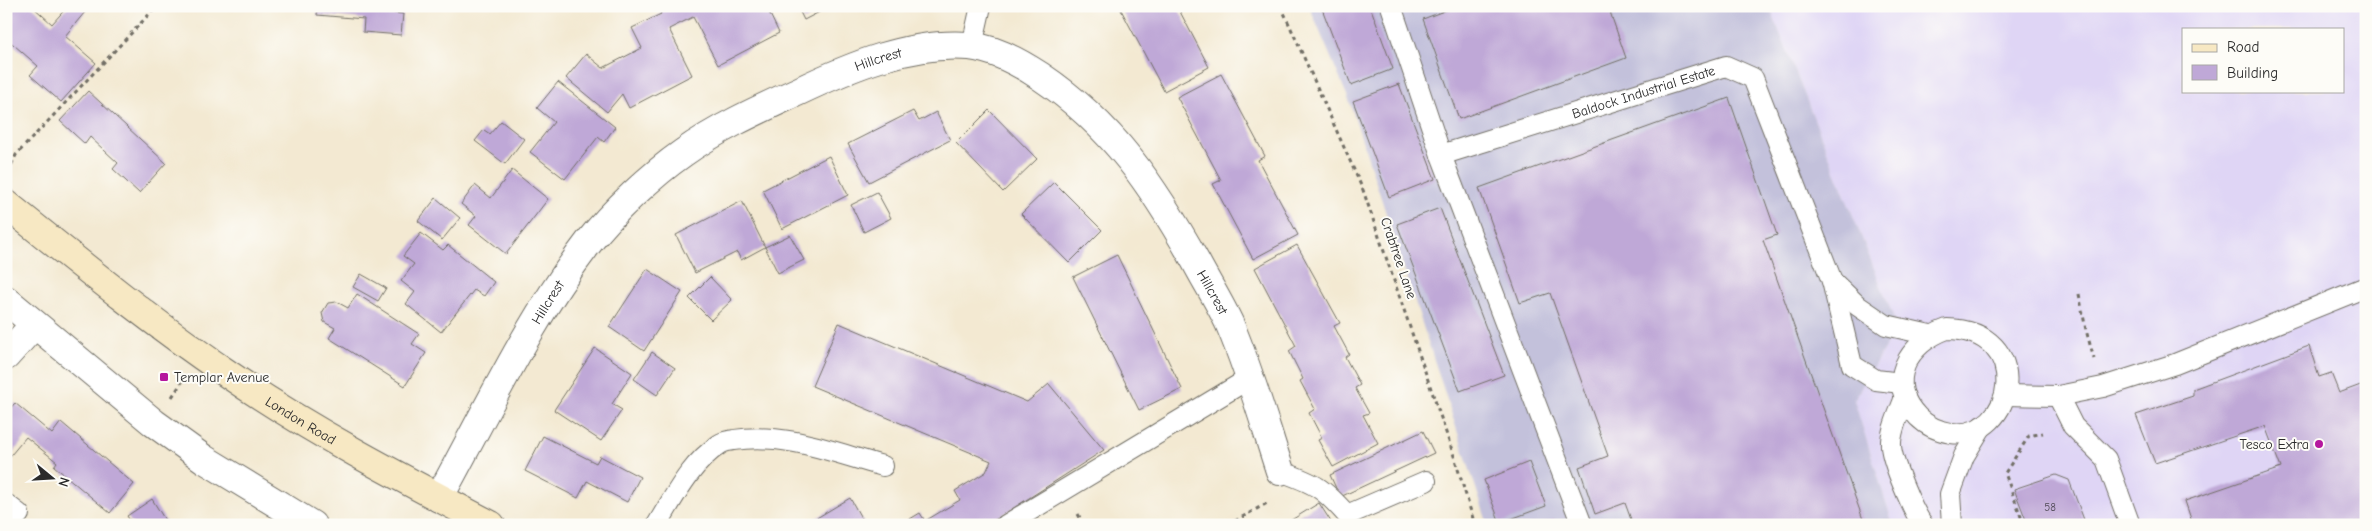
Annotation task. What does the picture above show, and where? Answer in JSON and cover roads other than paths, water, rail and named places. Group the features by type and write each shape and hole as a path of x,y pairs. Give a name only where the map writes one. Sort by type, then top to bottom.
{"main road":[{"name":"London Road","path":"6,204 129,303 226,373 314,427 439,498 491,525"}],"street":[{"name":"Hillcrest","path":"439,498 514,357 555,291 591,239 630,198 683,153 746,116 803,88 867,63 908,50 938,46 972,46 1011,59 1069,97 1116,140 1145,179 1180,234 1228,322 1250,378 1280,471"},
{"path":"6,300 154,423 204,459 312,525"},
{"path":"6,356 34,325"}],"lane":[{"path":"972,46 981,6"},
{"path":"1391,6 1441,155 1582,525"},
{"name":"Baldock Industrial Estate","path":"1441,155 1726,66 1752,78 1832,281 1852,365 1876,380 1903,390"},
{"name":"Baldock Industrial Estate","path":"1832,281 1858,306 1886,325 1930,335"},
{"path":"2006,395 2058,396 2103,387 2175,364 2366,287"},
{"path":"1903,390 1913,412 1925,424 1940,431 1956,434 1982,426 1993,418 2006,395 2007,369 1998,350 1983,336 1964,329 1947,329 1930,335 1916,346 1906,361 1903,390 1891,446 1912,510 1922,525"},
{"path":"1006,525 1250,378"},
{"path":"2058,396 2073,426 2106,459 2130,525"},
{"path":"1952,525 1950,494 1964,456 1982,426"},
{"path":"657,525 684,480 702,458 722,442 751,438 793,441 883,466"},
{"path":"1280,471 1309,481 1325,491 1347,515 1426,481"},
{"path":"6,504 18,514 8,525"}],"place":[{"name":"Templar Avenue","path":"164,377"},
{"name":"Tesco Extra","path":"2319,444"}]}
